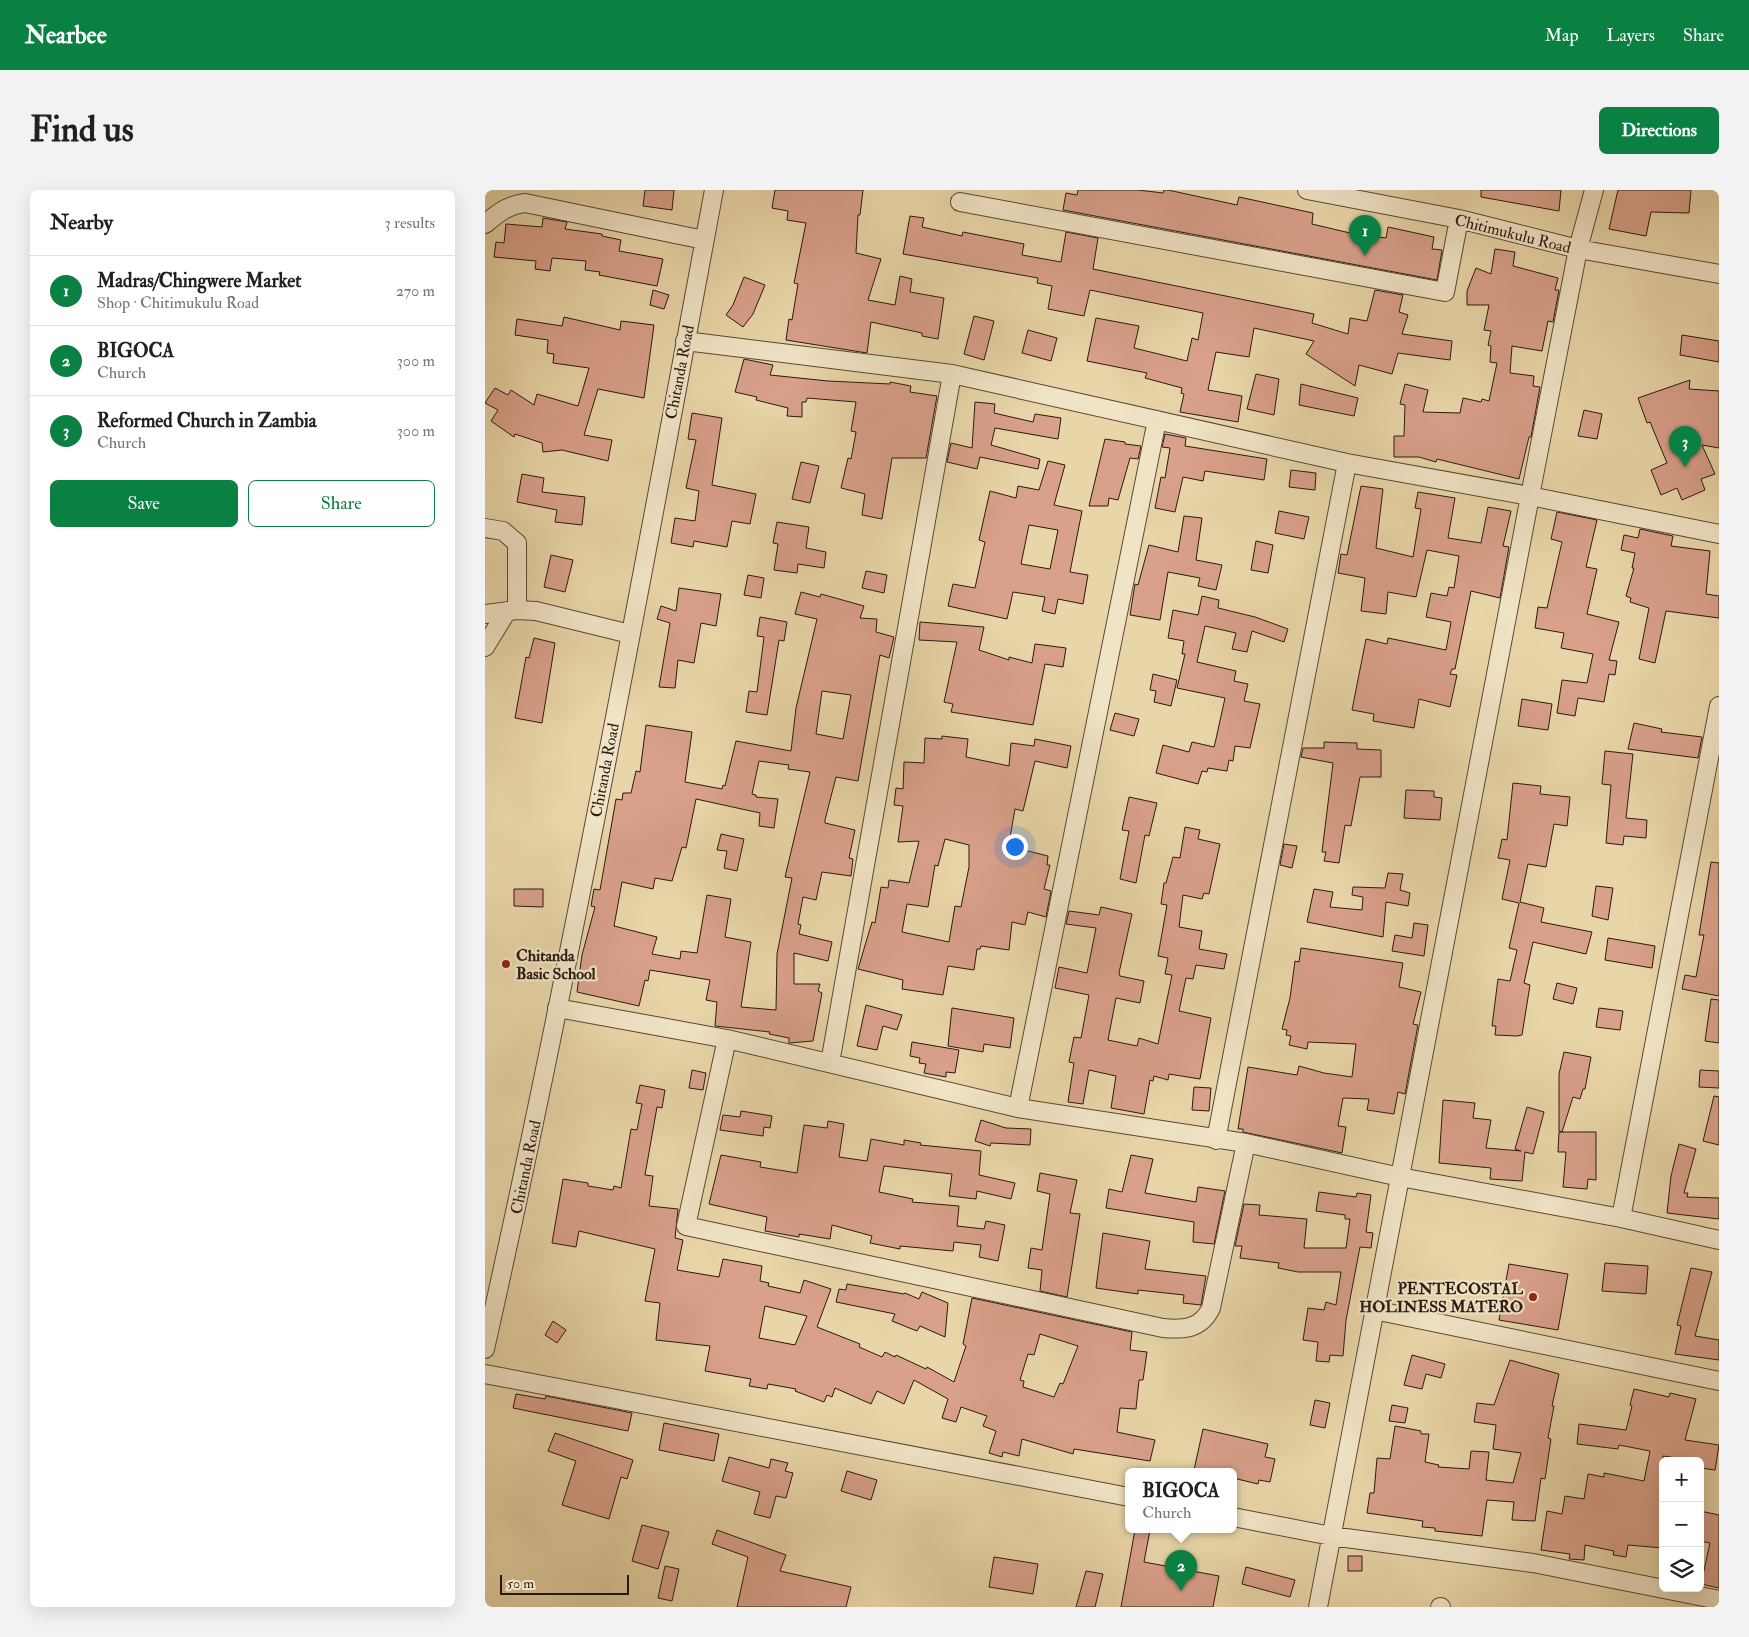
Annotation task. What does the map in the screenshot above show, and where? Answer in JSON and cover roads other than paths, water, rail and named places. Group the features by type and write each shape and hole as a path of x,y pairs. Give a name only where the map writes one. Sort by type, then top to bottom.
{"street":[{"name":"Chitanda Road","path":"485,1349 522,1182 557,1008 714,190"},
{"name":"Chitimukulu Road","path":"1307,190 1459,219 1578,250 1719,274"},
{"path":"1318,1607 1529,496 1578,250 1594,190"},
{"path":"960,202 1445,292 1459,219"},
{"path":"485,224 500,211 513,204 525,203 704,240"},
{"path":"685,341 952,374 1347,462 1719,534"},
{"path":"830,1063 952,374"},
{"path":"1018,1108 1157,420"},
{"path":"1216,1140 1347,462"},
{"path":"485,528 503,531 517,543 512,611 485,648"},
{"path":"485,614 512,611 557,615 630,634"},
{"path":"1621,1218 1719,706"},
{"path":"557,1008 727,1039 1018,1108 1216,1140 1246,1143 1400,1177 1621,1218 1719,1240"},
{"path":"727,1039 686,1226 1163,1328 1189,1329 1202,1322 1211,1308 1246,1143"},
{"path":"1374,1310 1719,1381"},
{"path":"485,1374 1125,1496"},
{"path":"1237,1518 1331,1536 1533,1564 1719,1600"}],"place":[{"name":"Madras/Chingwere Market","path":"1365,256"},
{"name":"Reformed Church in Zambia","path":"1685,467"},
{"name":"Chitanda Basic School","path":"506,964"},
{"name":"PENTECOSTAL HOLINESS MATERO","path":"1533,1297"},
{"name":"BIGOCA","path":"1181,1591"}]}
